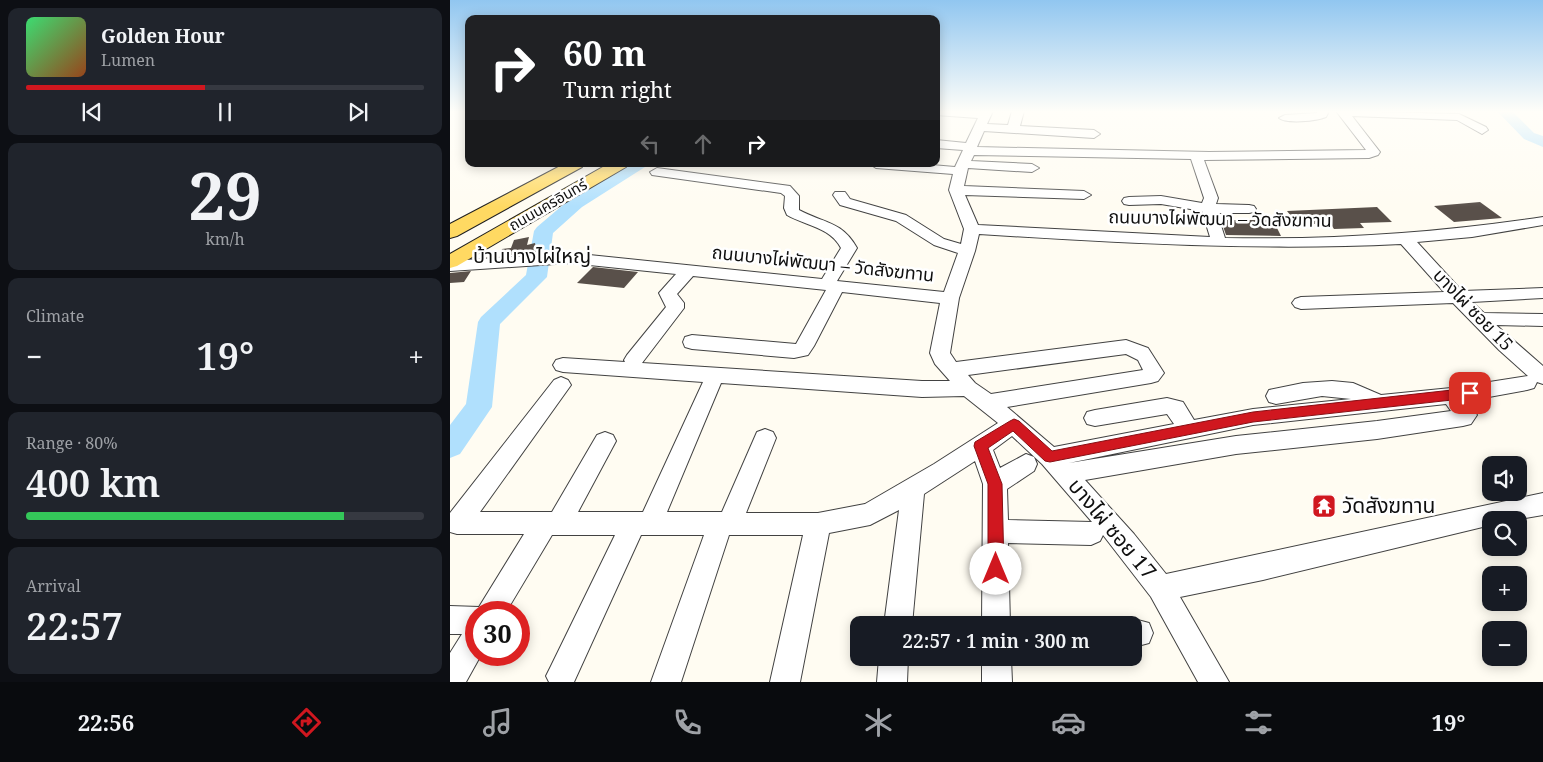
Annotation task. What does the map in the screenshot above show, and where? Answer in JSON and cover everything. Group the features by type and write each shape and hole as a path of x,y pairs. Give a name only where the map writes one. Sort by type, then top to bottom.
{"main road":[{"name":"ถนนนครอินทร์","path":"450,220 551,167"},
{"name":"ถนนนครอินทร์","path":"450,232 570,167"},
{"name":"ถนนนครอินทร์","path":"450,250 596,167"},
{"name":"ถนนนครอินทร์","path":"450,264 480,256 494,236 615,167"},
{"path":"494,236 539,199"}],"street":[{"path":"972,229 956,190 962,168 973,143"},
{"path":"940,145 1009,152 1066,150 1166,152 1193,156 1359,154 1374,152 1367,143"},
{"path":"1193,156 1211,198 1208,208 1219,242"},
{"path":"940,167 1032,168"},
{"path":"656,172 785,189 791,192 793,197 792,212 834,229 847,241 849,248 832,289 805,346 801,350 794,351 692,342"},
{"path":"956,190 1084,195"},
{"path":"840,195 845,202 901,218 939,242 967,250"},
{"path":"1129,201 1168,201 1208,208 1249,209"},
{"path":"1010,221 1079,227 1085,231 1087,236"},
{"name":"ถนนบางไผ่พัฒนา – วัดสังฆทาน","path":"480,256 526,261 591,259 832,289 950,298 967,250 972,229 1219,242 1290,243 1406,240 1543,221"},
{"name":"บางไผ่ ซอย 15","path":"1406,240 1457,296 1516,355 1535,380"},
{"path":"634,360 675,308 675,303 669,298 668,293 688,270"},
{"path":"734,286 832,289"},
{"path":"1301,303 1369,302 1543,293"},
{"name":"บางไผ่ ซอย 17","path":"950,298 940,353 942,359 968,388 988,402 1050,457 1125,542 1160,588 1214,682"},
{"path":"1480,319 1543,320"},
{"path":"951,370 1126,347 1138,349 1144,353 1154,373 1151,376 988,402"},
{"path":"968,388 922,389 562,375 457,523 818,524 870,514 1014,424"},
{"path":"1050,457 1253,417 1451,396 1535,380"},
{"path":"561,676 642,523 712,384"},
{"path":"1276,396 1307,390 1350,390 1378,403"},
{"path":"1066,474 1236,445 1377,430 1463,418 1466,414 1464,410 1451,396"},
{"path":"1401,401 1418,424"},
{"path":"1095,418 1167,406 1176,408 1188,429"},
{"path":"666,682 725,523 766,438"},
{"path":"499,601 605,441"},
{"path":"980,446 995,484 996,616"},
{"path":"995,484 1026,464"},
{"path":"899,616 913,488"},
{"path":"1160,588 1263,567 1518,508 1543,504"},
{"path":"785,682 818,524"},
{"path":"996,531 1091,532"},
{"path":"450,620 465,620"},
{"path":"450,680 465,655"},
{"path":"892,682 893,666"},
{"path":"997,666 997,682"}],"building":[{"path":"1480,202 1502,218 1454,222 1434,206"},
{"path":"1377,207 1392,222 1360,223 1364,228 1334,229 1330,223 1298,225 1287,211"},
{"path":"1221,220 1273,220 1281,236 1226,235"},
{"path":"529,237 527,245 535,243 537,253 500,256 502,249 511,248 514,240"},
{"path":"593,267 638,272 624,288 577,283"},
{"path":"471,271 464,282 450,283 450,273"}],"waterway":[{"path":"450,446 479,407 489,322 536,277 544,231 576,203 634,167"}],"place":[{"name":"วัดสังฆทาน","path":"1324,506"}],"district":[{"name":"บ้านบางไผ่ใหญ่","path":"532,256"}],"route":[{"path":"996,569 995,484 980,446 1014,424 1050,457 1253,417 1470,393"}]}
